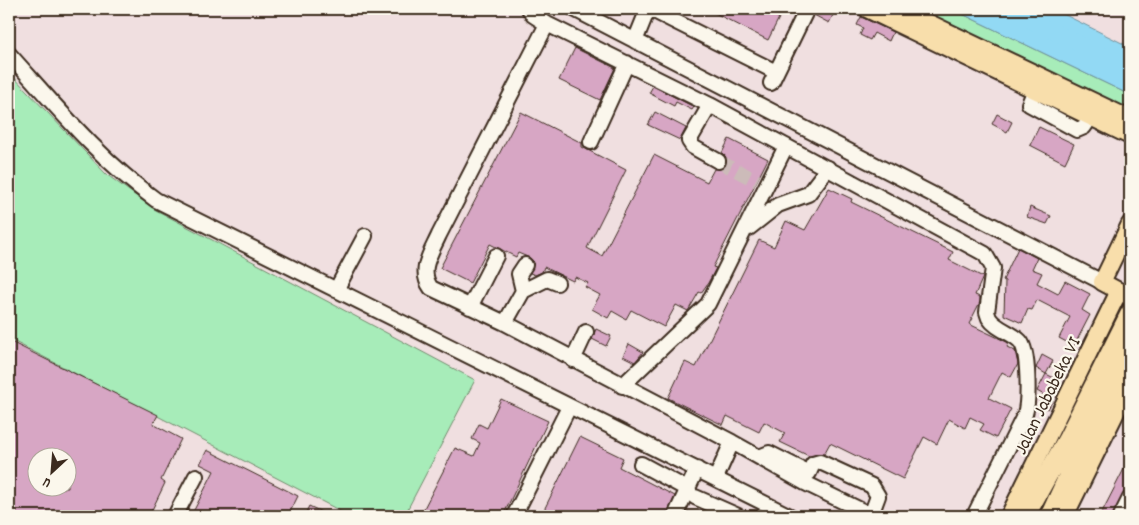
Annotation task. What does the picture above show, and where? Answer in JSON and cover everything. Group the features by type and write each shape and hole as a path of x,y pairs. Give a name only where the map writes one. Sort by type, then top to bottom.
{"highway":[{"path":"1025,516 1068,438 1130,314"},
{"path":"1050,516 1130,344"}],"main road":[{"path":"867,9 1094,110 1130,136"},
{"path":"900,9 1037,83"},
{"path":"1094,110 1130,119"},
{"path":"1102,282 1130,224"},
{"name":"Jalan Jababeka VI","path":"1009,516 1125,294 1102,282"},
{"path":"1065,516 1128,393"}],"street":[{"path":"528,9 533,15 547,24 710,105 986,254 992,265 989,318 1019,341 1024,350 1028,402 1026,414 974,516"},
{"path":"574,9 601,15 635,41 1102,282"},
{"path":"635,41 649,9 774,78 807,9"},
{"path":"547,24 439,235 424,269 425,280 430,288 505,324 732,442 759,458 807,478 871,516 878,496 872,486 820,462 814,464 807,478"},
{"path":"9,54 101,156 125,178 156,200 790,516"},
{"path":"591,142 627,63"},
{"path":"1037,83 1028,102 1031,107 1077,130 1084,127 1094,110"},
{"path":"710,105 689,142 693,147 718,161"},
{"path":"622,386 702,311 747,229 762,183 786,146"},
{"path":"747,229 778,205 808,194 828,168"},
{"path":"336,290 365,236"},
{"path":"470,307 496,256"},
{"path":"523,292 519,274 525,265"},
{"path":"505,324 523,292 546,279 557,283"},
{"path":"573,360 586,332"},
{"path":"514,516 569,407"},
{"path":"716,478 732,442"},
{"path":"641,464 734,514 741,491"},
{"path":"675,516 692,493 697,469"},
{"path":"175,516 196,476"},
{"path":"1121,516 1130,498"}],"green space":[{"path":"900,9 952,9 1130,95 1130,119"},
{"path":"9,72 106,174 154,209 475,380 404,516 350,516 9,339"}],"water":[{"path":"952,9 1053,9 1130,47 1130,95"}],"building":[{"path":"707,9 761,9 779,18 768,40"},
{"path":"816,9 836,9 829,23 814,15"},
{"path":"861,17 893,32 889,41 874,33 870,40 860,35 863,28 857,25"},
{"path":"575,48 615,68 600,100 559,80"},
{"path":"653,86 694,107 692,110 676,102 674,106 649,93"},
{"path":"521,112 582,143 582,147 626,170 587,248 602,256 654,155 707,182 714,169 722,169 726,165 726,157 722,153 729,139 768,159 713,267 716,268 688,311 676,305 664,327 631,310 626,319 612,311 608,318 592,309 600,295 585,287 588,283 575,277 573,281 544,267 542,272 535,275 530,273 534,262 530,258 518,253 516,257 490,244 470,283 440,268"},
{"path":"655,112 686,128 680,140 648,125"},
{"path":"997,114 1012,122 1007,132 992,124"},
{"path":"1039,127 1074,144 1065,163 1030,145"},
{"path":"829,188 852,199 851,202 953,252 949,260 983,277 975,295 980,297 980,302 969,324 1009,343 1007,347 1015,351 1018,364 1011,377 1002,372 989,398 1011,409 996,438 980,430 984,424 970,417 965,428 949,419 937,444 924,437 903,479 830,443 824,454 809,456 780,442 785,433 764,422 759,432 727,416 723,425 668,398 685,362 696,367 759,240 774,247 786,221 805,230"},
{"path":"1030,207 1051,216 1047,224 1027,217"},
{"path":"1018,248 1037,258 1032,269 1042,273 1037,283 1058,294 1065,281 1090,294 1082,310 1090,315 1074,346 1059,338 1070,317 1037,300 1032,310 1028,309 1022,323 1004,315 1005,281 1003,280"},
{"path":"596,329 611,336 606,346 592,339"},
{"path":"9,341 158,415 153,424 181,439 161,480 165,483 149,516 9,516"},
{"path":"629,344 643,352 635,362 623,356"},
{"path":"1042,355 1053,361 1046,374 1036,368"},
{"path":"1046,374 1060,381 1051,398 1053,400 1048,409 1039,404 1044,395 1037,391"},
{"path":"501,399 548,421 503,516 420,516 455,448 474,456 480,443 472,439 479,424 487,428"},
{"path":"580,437 623,458 619,467 675,496 666,516 541,516"},
{"path":"207,450 298,496 288,516 191,516 214,471 200,464"},
{"path":"1124,469 1130,472 1130,482 1112,516 1100,516"},
{"path":"309,506 330,516 304,516"}],"waterway":[{"path":"1006,9 1130,68"}],"tunnel":[{"path":"718,161 757,181"}]}
